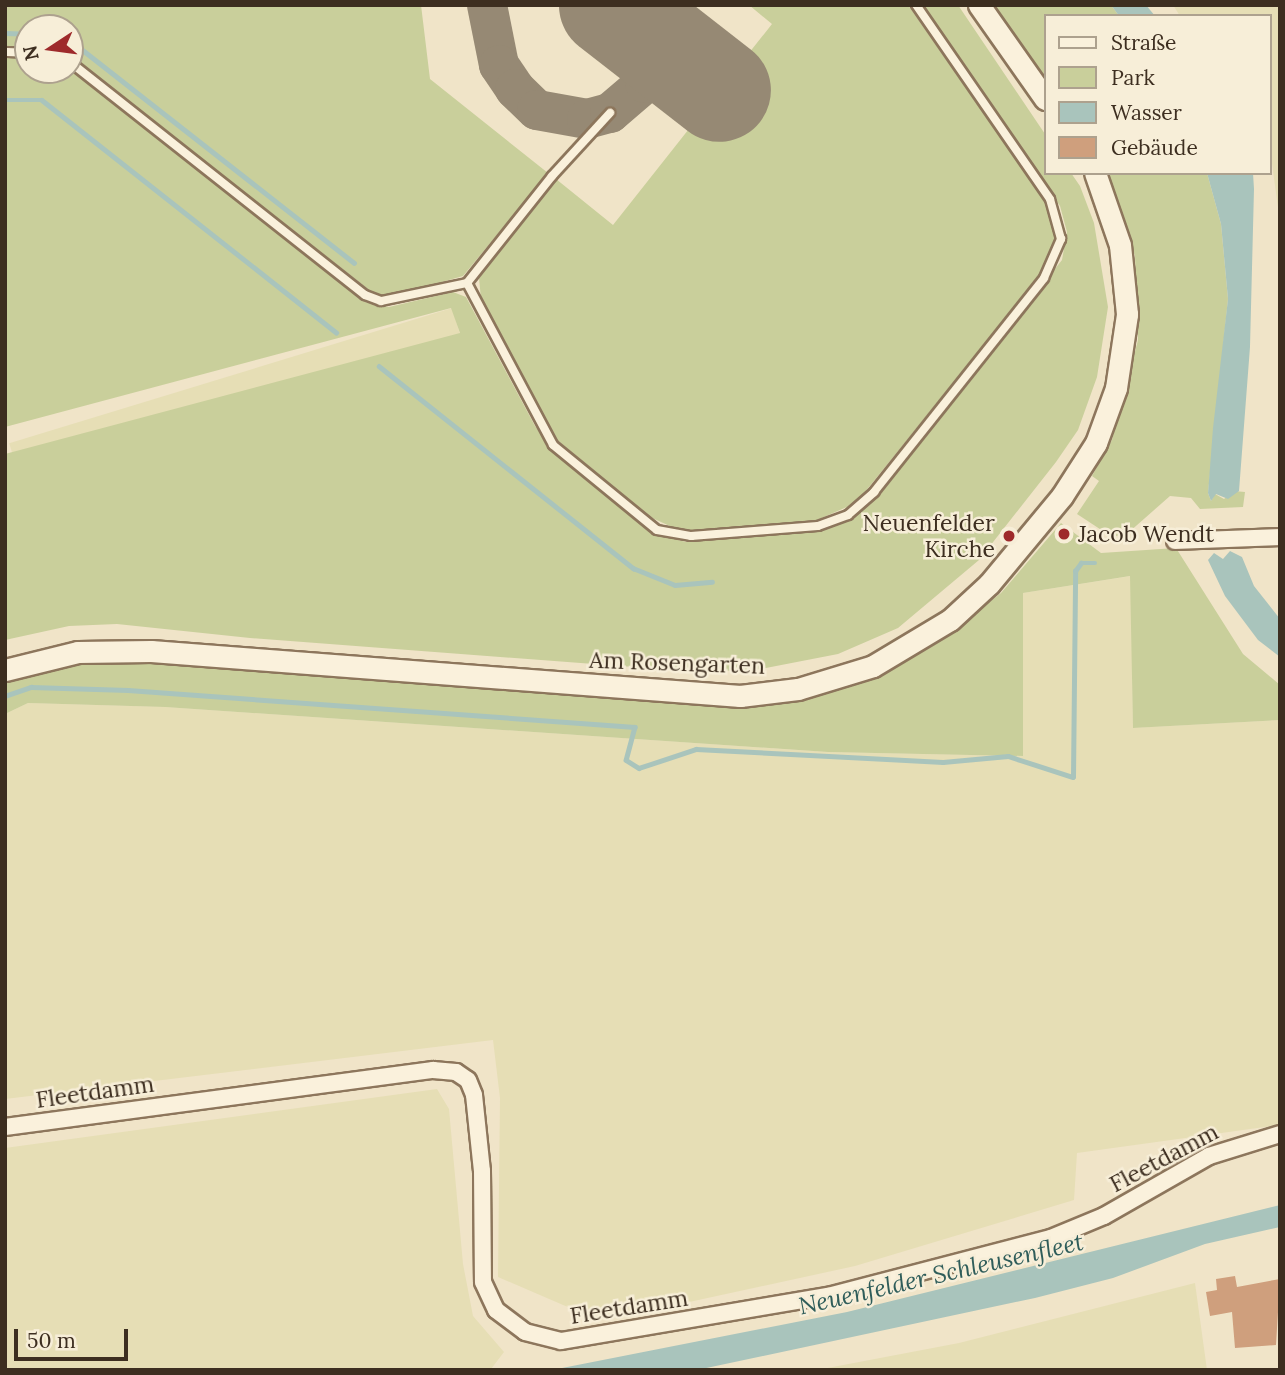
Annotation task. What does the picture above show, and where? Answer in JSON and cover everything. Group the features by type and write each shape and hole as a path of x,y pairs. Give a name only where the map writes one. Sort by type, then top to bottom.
{"main road":[{"path":"979,5 1044,98"},
{"name":"Am Rosengarten","path":"5,670 78,652 151,651 740,696 798,689 873,666 950,620 989,584 1062,496 1096,443 1116,388 1127,314 1122,254 1096,175"}],"street":[{"path":"1175,541 1280,537"},
{"name":"Fleetdamm","path":"5,1128 433,1070 456,1072 468,1080 474,1095 482,1171 483,1282 496,1310 525,1332 561,1341 828,1296 1051,1238 1104,1216 1209,1156 1280,1134"}],"lane":[{"path":"467,283 553,445 657,530 704,535 818,526 848,515 874,492 1044,278 1061,239 1049,199 916,5"},
{"path":"84,73 372,299 391,301 467,283 552,176 610,113"}],"shaded area":[{"path":"1173,5 1280,5 1280,222 1271,157 1271,14 1179,14"},
{"path":"452,308 460,334 17,469 9,443"},
{"path":"1131,576 1133,728 1280,720 1280,1125 1077,1153 1074,1200 855,1266 620,1317 577,1311 498,1277 500,1098 493,1040 5,1099 5,714 28,703 165,707 828,752 1023,756 1023,593"},
{"path":"437,1089 449,1109 463,1264 473,1316 504,1352 491,1369 5,1370 5,1148"},
{"path":"1195,1283 1207,1370 817,1370 959,1343"}],"green space":[{"path":"5,5 421,5 430,79 548,173 463,276 396,295 377,296 84,67 84,14 14,14 14,47 5,47"},
{"path":"749,5 908,5 1040,194 1050,210 1055,240 1041,274 856,503 817,520 683,532 650,517 551,435 481,299 479,278 556,179 613,225 772,24"},
{"path":"923,5 958,5 1044,133 1044,175 1072,175 1080,186 1094,223 1108,307 1097,377 1078,430 1056,462 979,560 898,628 838,654 750,671 673,670 250,638 117,624 69,626 5,640 5,454 460,333 451,308 5,427 5,57 14,57 14,84 84,84 84,79 365,302 389,307 453,292 466,297 535,426 554,452 651,533 686,542 824,529 864,509 1062,260 1067,232 1060,206"},
{"path":"991,5 1111,5 1118,14 1044,14 1044,78"},
{"path":"1108,175 1208,175 1221,224 1228,299 1208,493 1211,501 1215,494 1224,499 1234,491 1245,492 1243,507 1200,509 1191,498 1170,496 1128,533 1112,537 1077,514 1099,481 1092,476 1112,440 1138,340 1135,256"},
{"path":"1061,523 1101,553 1176,548 1243,654 1280,685 1280,720 1133,728 1130,576 1023,593 1023,756 828,752 165,707 28,703 5,714 5,681 80,662 123,660 714,705 802,697 855,683 936,644 1001,593"}],"water":[{"path":"1111,5 1146,5 1153,14 1118,14"},
{"path":"1208,175 1253,175 1250,347 1239,491 1228,499 1216,494 1211,501 1208,493 1213,428 1228,299 1221,224"},
{"path":"1230,551 1242,557 1254,586 1280,619 1280,657 1258,640 1225,596 1208,560 1214,553 1223,559"},
{"path":"1280,1205 1280,1227 1205,1244 1113,1278 1035,1298 697,1370 552,1370 847,1312"}],"building":[{"path":"1235,1276 1237,1287 1280,1279 1276,1345 1235,1348 1232,1312 1210,1316 1206,1292 1217,1290 1216,1279"}],"waterway":[{"path":"5,33 14,33"},
{"path":"84,51 354,263"},
{"path":"5,100 42,100 336,332"},
{"path":"379,366 633,568 675,585 712,582"},
{"path":"5,696 31,687 128,690 635,727 626,760 639,768 696,749 943,762 1008,756 1073,777 1075,571 1081,563 1095,563"}],"taxiway":[{"path":"487,5 499,65 515,89 537,110 587,119 610,113 645,83 656,41 649,5"}],"runway":[{"path":"610,5 719,90"}],"place":[{"name":"Jacob Wendt","path":"1064,534"},
{"name":"Neuenfelder Kirche","path":"1009,536"}],"water label":[{"name":"Neuenfelder Schleusenfleet","path":"941,1274"}]}
